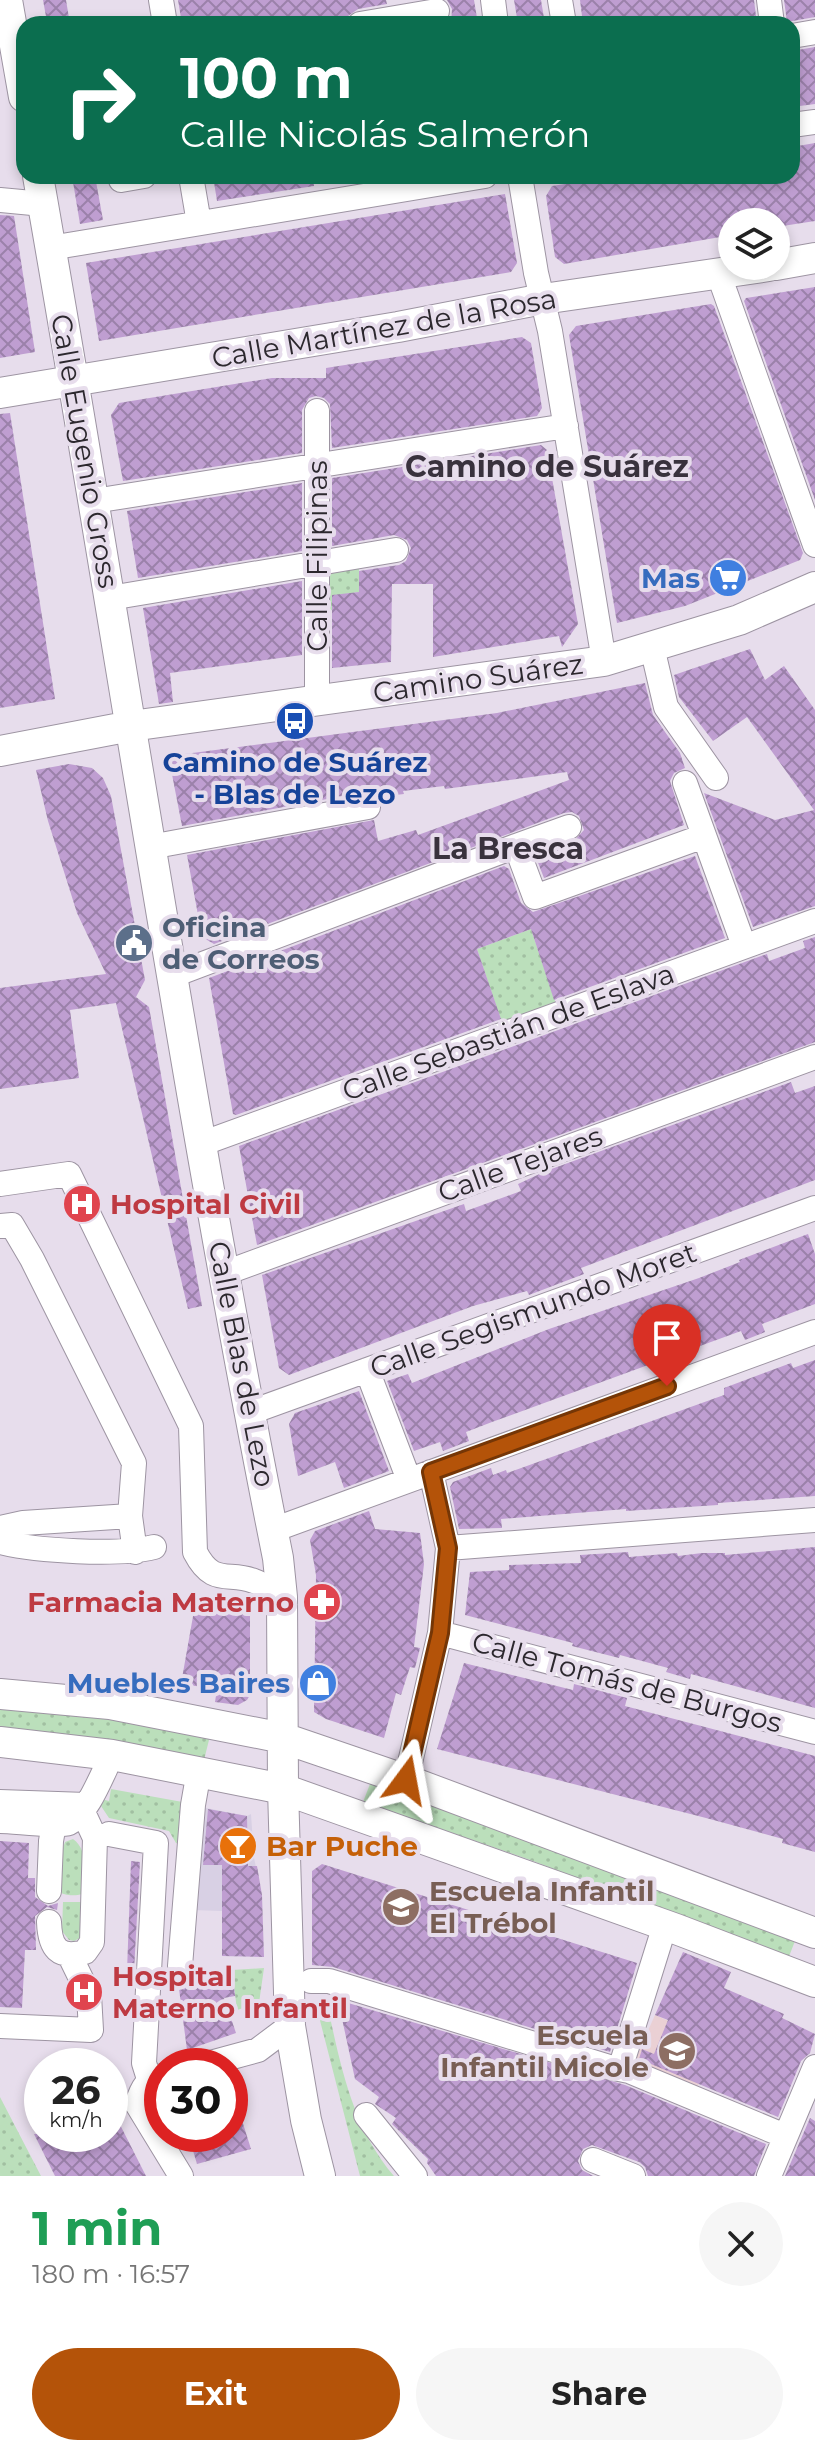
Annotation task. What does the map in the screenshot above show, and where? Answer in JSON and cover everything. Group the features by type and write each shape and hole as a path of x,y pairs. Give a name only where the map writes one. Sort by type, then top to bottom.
{"main road":[{"path":"7,0 14,50"},
{"name":"Calle Eugenio Gross","path":"40,190 131,726"},
{"path":"790,262 815,258"},
{"name":"Calle Martínez de la Rosa","path":"0,393 398,327 543,299 718,275"},
{"name":"Camino Suárez","path":"0,751 131,726 604,661 739,620 815,587"},
{"name":"Calle Blas de Lezo","path":"131,726 171,976 273,1530 282,1597 290,2026 306,2120 320,2176"},
{"path":"0,1694 110,1704 283,1765 665,1925 815,1982"},
{"path":"0,1742 112,1755 199,1771 283,1765 406,1780 815,1933"}],"street":[{"path":"411,16 437,12"},
{"path":"192,184 199,223"},
{"path":"50,248 430,184"},
{"path":"521,184 566,426 604,661"},
{"path":"0,200 40,190"},
{"path":"721,280 815,545"},
{"name":"Calle Filipinas","path":"317,411 317,701"},
{"path":"94,501 566,426"},
{"path":"110,598 396,550"},
{"path":"652,647 666,707 716,778"},
{"path":"685,783 744,946"},
{"path":"150,847 368,807"},
{"path":"171,976 569,827"},
{"path":"516,846 535,897 704,836"},
{"name":"Calle Sebastián de Eslava","path":"201,1144 815,921"},
{"name":"Calle Tejares","path":"225,1273 815,1057"},
{"path":"0,1184 69,1174 191,1426 195,1552 202,1565 224,1578 253,1580 282,1597"},
{"name":"Calle Segismundo Moret","path":"251,1412 815,1208"},
{"path":"0,1226 12,1225 32,1259 134,1463 130,1516 144,1550 21,1547 0,1542"},
{"path":"273,1530 815,1332"},
{"path":"367,1370 420,1476 448,1548 440,1633 406,1780"},
{"path":"0,1528 23,1523 130,1516"},
{"path":"448,1548 815,1520"},
{"name":"Calle Tomás de Burgos","path":"440,1633 815,1732"},
{"path":"0,1821 69,1822 84,1808 112,1755"},
{"path":"180,1966 193,1805 199,1771"},
{"path":"0,1802 84,1808"},
{"path":"49,1922 49,1937 58,1951 70,1956 85,1952 92,1942 95,1838 84,1808"},
{"path":"49,1891 54,1824"},
{"path":"109,1834 156,1843 145,2048"},
{"path":"620,2069 665,1925"},
{"path":"0,2026 91,2030 89,1995 70,1956"},
{"path":"311,1981 329,1981 620,2069 785,2136"},
{"path":"248,2053 258,2050 290,2026"},
{"path":"769,2176 815,2067"},
{"path":"144,2088 137,2104 144,2115"},
{"path":"366,2115 415,2176"},
{"path":"166,2152 181,2176"},
{"path":"593,2160 633,2176"}],"shaded area":[{"path":"201,1807 247,1816 251,1814 254,1858 260,1885 223,1886 222,1911 192,1910"},
{"name":"Escuela Infantil Micole","path":"655,2015 719,2043 697,2088 635,2060"}],"green space":[{"path":"359,566 359,592 332,596 333,610 325,611 327,572"},
{"path":"531,929 556,1004 502,1023 477,949"},
{"path":"0,1706 89,1714 210,1736 204,1760 0,1730"},
{"path":"370,1784 456,1813 795,1941 788,1959 533,1861 363,1802"},
{"path":"111,1789 188,1803 184,1845 176,1843 169,1831 109,1818 101,1806 101,1799 109,1801"},
{"path":"73,1839 82,1850 84,1864 82,1894 73,1895 59,1891 61,1854 65,1842"},
{"path":"63,1902 82,1902 82,1937 74,1941 69,1940 62,1931"},
{"path":"264,1968 259,2003 237,2010 232,1970"},
{"path":"326,1999 342,2070 357,2115 379,2157 394,2176 360,2176 316,2005 319,2000"},
{"path":"0,2097 24,2143 24,2152 29,2152 41,2176 0,2176"}],"building":[{"path":"43,0 66,0 69,16 46,16"},
{"path":"178,0 386,0 387,4 358,9 348,16 181,16"},
{"path":"447,0 474,0 477,16 452,16"},
{"path":"514,0 541,0 544,16 517,16"},
{"path":"580,0 754,0 756,16 582,16"},
{"path":"784,0 815,0 815,17 800,20 800,16 786,16"},
{"path":"815,47 815,104 800,106 800,50"},
{"path":"815,143 815,221 790,225 790,208 718,208 718,237 564,264 555,257 546,196 552,186 800,184 800,146"},
{"path":"73,184 96,184 103,220 80,224"},
{"path":"214,184 314,184 314,186 217,201"},
{"path":"505,194 517,263 511,272 99,341 86,263"},
{"path":"0,215 14,216 35,352 0,358"},
{"path":"815,287 815,500 744,301 746,298"},
{"path":"711,304 803,553 800,560 685,606 617,623 569,335 576,326"},
{"path":"522,337 531,343 542,408 537,416 332,448 330,404 316,396 309,398 302,410 302,453 123,481 111,415 119,403 272,378 326,378 326,368"},
{"path":"10,413 55,699 0,708 0,414"},
{"path":"541,445 547,450 578,624 562,647 559,636 433,657 433,584 392,584 391,662 332,668 332,595 359,592 359,571 399,565 406,561 411,548 407,540 394,535 332,546 332,478"},
{"path":"302,483 302,551 138,578 127,511"},
{"path":"302,581 302,655 170,673 173,702 159,704 143,608"},
{"path":"750,649 765,680 784,666 815,710 815,906 753,927 704,793 775,820 814,810 747,717 713,741 679,697 674,675"},
{"path":"645,683 653,715 680,753 685,768 674,773 670,781 684,825 544,878 535,855 574,841 584,830 579,816 572,812 564,813 214,944 202,937 187,855 374,820 378,841 416,830 418,835 569,780 567,772 445,789 444,786 403,791 404,794 379,797 365,792 182,826 170,764 177,755 497,713"},
{"path":"69,764 92,768 103,778 111,796 145,980 136,997 149,1007 202,1306 188,1309 116,1003 70,1010 79,1078 0,1089 0,988 106,974 77,913 48,821 36,770"},
{"path":"695,856 725,938 554,1000 531,929 477,949 501,1019 233,1114 209,978 504,866 509,869 521,903 533,912"},
{"path":"815,937 815,1042 257,1245 239,1146 767,954 769,961 805,948 803,941"},
{"path":"791,1082 795,1093 815,1086 815,1180 581,1268 584,1274 529,1295 527,1291 473,1306 289,1375 279,1368 262,1275 464,1204 466,1211 521,1191 518,1184 546,1171"},
{"path":"808,1234 815,1254 815,1304 762,1324 765,1332 745,1340 741,1331 492,1422 466,1432 469,1441 443,1451 440,1442 414,1451 387,1381 408,1374 412,1383 549,1329 699,1278"},
{"path":"815,1360 815,1496 501,1519 502,1528 459,1529 450,1487 453,1482 491,1468 493,1475 506,1470 507,1473 724,1395 724,1388 791,1363 793,1368"},
{"path":"359,1391 389,1471 344,1488 335,1462 298,1476 289,1424 295,1413"},
{"path":"369,1511 375,1529 420,1533 424,1564 414,1647 420,1648 415,1668 410,1667 401,1695 396,1693 384,1738 314,1712 316,1575 310,1540 315,1531"},
{"path":"815,1547 815,1708 691,1674 690,1679 666,1672 668,1668 572,1646 573,1643 465,1615 470,1572 509,1570 509,1565 581,1563 580,1555 628,1552 629,1557 677,1553 678,1556 702,1553 725,1555"},
{"path":"195,1605 250,1610 250,1695 238,1705 215,1702 217,1689 181,1684"},
{"path":"464,1663 573,1690 574,1684 627,1698 625,1706 815,1756 815,1852 782,1843 783,1839 706,1818 437,1749"},
{"path":"208,1809 247,1816 248,1866 257,1866 262,1895 264,1957 222,1956 222,1865 203,1865"},
{"path":"0,1841 29,1843 28,1878 35,1878 35,1897 48,1906 58,1903 57,1910 47,1907 35,1916 36,1950 25,1950 22,2008 0,2007"},
{"path":"131,1861 140,1862 134,1971 127,1971"},
{"path":"322,1864 637,1963 610,2052 333,1967 312,1965 312,1871"},
{"path":"683,1952 731,1972 724,1988 784,2014 782,2018 815,2034 810,2053 801,2061 778,2117 639,2059 642,2049 654,2054 668,2020 655,2015"},
{"path":"232,1970 235,1996 224,1998 236,2033 187,2048 178,1981 205,1978 204,1972"},
{"path":"338,2000 625,2085 766,2144 754,2176 648,2176 639,2162 592,2145 583,2149 578,2161 582,2170 593,2176 436,2176 427,2163 428,2159 392,2124 396,2118 375,2104 379,2097 355,2079"},
{"path":"810,2118 815,2121 815,2176 785,2176"},
{"path":"128,2140 146,2176 55,2176 43,2152 128,2152"},
{"path":"193,2152 240,2152 197,2164"}],"place":[{"name":"Mas","path":"728,578"},
{"name":"Camino de Suárez - Blas de Lezo","path":"295,721"},
{"name":"Oficina de Correos","path":"134,943"},
{"name":"Hospital Civil","path":"82,1204"},
{"name":"Farmacia Materno","path":"322,1602"},
{"name":"Muebles Baires","path":"318,1683"},
{"name":"Bar Puche","path":"238,1846"},
{"name":"Escuela Infantil El Trébol","path":"401,1907"},
{"name":"Hospital Materno Infantil","path":"84,1992"},
{"name":"Escuela Infantil Micole","path":"677,2051"}],"district":[{"name":"Camino de Suárez","path":"547,467"},
{"name":"La Bresca","path":"508,849"}],"route":[{"path":"406,1780 440,1633 448,1548 431,1472 667,1386"}]}
